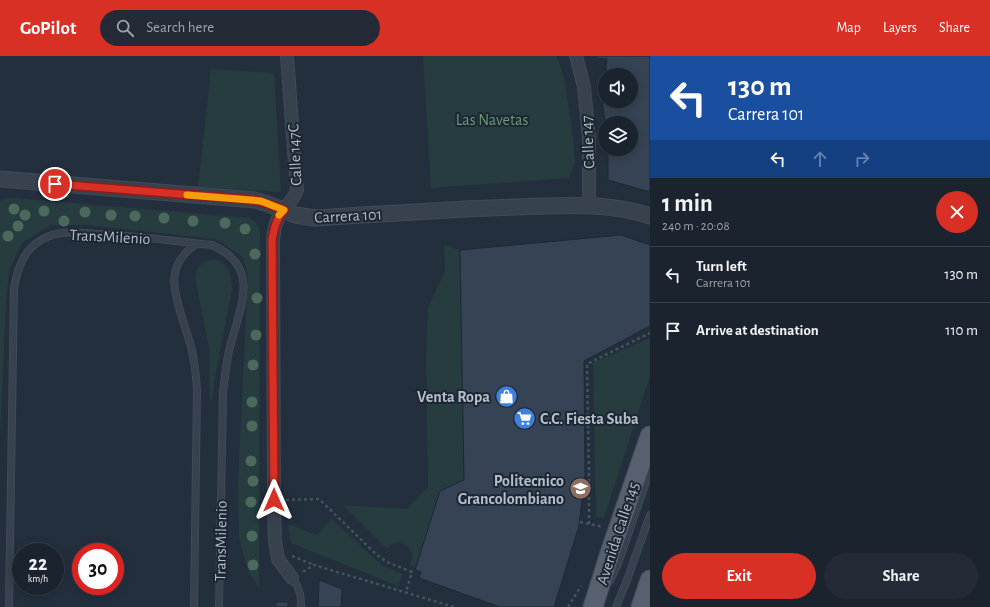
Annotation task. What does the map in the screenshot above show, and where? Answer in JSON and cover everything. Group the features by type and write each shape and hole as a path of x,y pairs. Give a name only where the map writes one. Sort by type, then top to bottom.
{"main road":[{"name":"Avenida Calle 145","path":"594,607 610,553 650,436"},
{"path":"641,607 650,580"}],"street":[{"name":"Calle 147C","path":"288,56 297,190 295,197 279,216 272,240 280,500 275,541 278,559 292,578"},
{"name":"Calle 147","path":"576,56 584,87 589,138 589,205"},
{"name":"Carrera 101","path":"0,179 255,200 304,217 315,218 459,209 589,205 638,212 650,216"}],"lane":[{"name":"TransMilenio","path":"9,607 14,289 16,274 20,263 28,251 37,243 46,237 73,232 212,245 231,256 239,266 244,280 244,293 226,365 224,386 219,607"},
{"name":"TransMilenio","path":"194,607 196,368 179,303 175,284 175,274 178,264 186,251 196,244"},
{"path":"594,607 618,564 650,470"},
{"path":"616,607 650,515"},
{"path":"292,578 298,586 301,594 301,607"}],"path":[{"path":"589,524 587,364 650,333"},
{"path":"280,500 319,499 377,555 387,562 412,572 406,592"},
{"path":"280,500 285,508"},
{"path":"580,522 606,528"},
{"path":"289,553 314,565 454,607"},
{"path":"292,578 314,565"}],"green space":[{"name":"Las Navetas","path":"423,56 557,56 564,78 572,127 575,161 569,178 431,188"},
{"path":"211,69 274,73 281,192 198,187"},
{"path":"14,198 250,218 256,222 260,229 259,587 249,574 239,537 238,482 248,277 243,257 216,239 86,225 51,225 22,243 9,271 6,303 0,436 0,201"},
{"path":"444,245 460,250 464,480 440,491 416,567 410,565 412,554 409,548 400,542 392,544 387,549 343,505 407,509 428,487 426,358 428,308 445,271"},
{"path":"214,259 223,263 229,270 232,290 212,400 210,400 209,347 195,278 200,265 206,261"},
{"path":"650,338 650,376 604,518 596,517 593,363"},
{"path":"332,519 381,565 403,574 398,586 291,543 288,524 317,535"}],"building":[{"path":"596,56 650,56 650,192 608,180 608,156 638,156 638,116 604,116 603,108 638,108 638,68 606,68 607,59 596,58"},
{"name":"C.C. Fiesta Suba","path":"621,235 650,245 650,326 584,361 585,475 579,526 554,607 500,607 419,578 421,572 415,570 440,491 464,480 460,250"},
{"path":"319,580 342,589 341,607 318,607"},
{"path":"276,602 288,602 288,607 276,607"}],"slow traffic":[{"path":"187,195 261,201 284,210 279,215"}],"place":[{"name":"Venta Ropa","path":"506,396"},
{"name":"C.C. Fiesta Suba","path":"524,418"},
{"name":"Politecnico Grancolombiano","path":"580,489"}],"route":[{"path":"55,184 255,200 284,210 279,216 272,240 274,500"}]}
